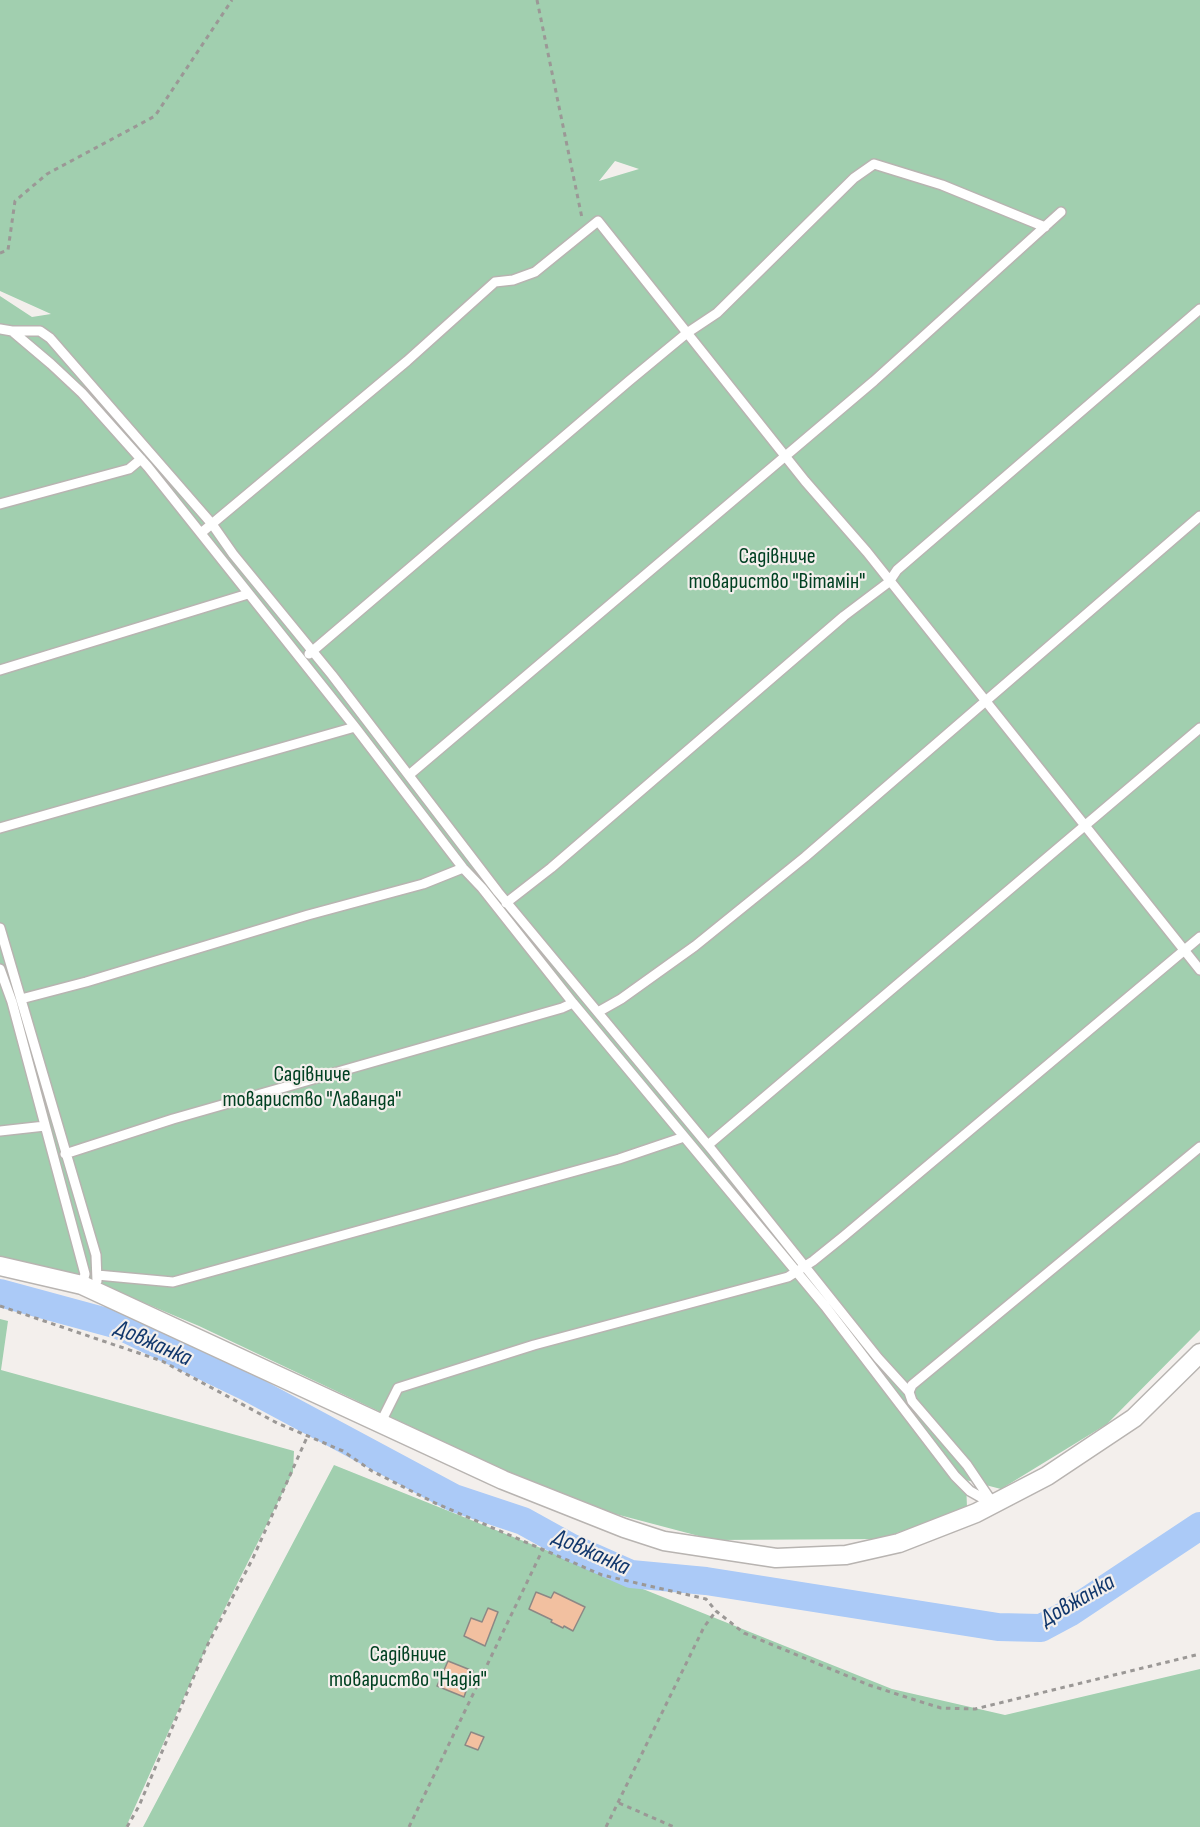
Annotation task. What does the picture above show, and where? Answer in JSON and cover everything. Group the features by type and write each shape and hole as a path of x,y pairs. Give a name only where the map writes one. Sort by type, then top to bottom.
{"street":[{"path":"0,1266 92,1284 503,1480 624,1528 664,1541 776,1558 846,1554 899,1543 993,1504 1047,1476 1134,1418 1200,1353"}],"lane":[{"path":"304,664 310,651 687,333 717,313 854,178 874,164 942,185 1045,227"},
{"path":"409,775 900,358 1061,212"},
{"path":"201,533 407,361 495,282 513,280 535,272 598,221 786,456 890,581 1200,970"},
{"path":"506,903 551,868 844,616 890,581 897,570 1200,309"},
{"path":"0,329 40,331 50,338 212,524 233,554 409,775 506,903 708,1145 806,1265 885,1367 909,1392 912,1401 967,1466 993,1504"},
{"path":"12,331 82,393 141,459 355,727 463,868 483,888 573,1003 760,1226 794,1272 825,1306 955,1476 970,1491 993,1504"},
{"path":"0,504 129,469 141,459"},
{"path":"598,1012 621,999 695,946 805,857 1200,516"},
{"path":"0,670 248,594"},
{"path":"0,828 355,727"},
{"path":"708,1145 916,966 1086,826 1200,728"},
{"path":"21,999 86,982 308,915 423,884 463,868"},
{"path":"0,928 96,1255 92,1284"},
{"path":"381,1422 398,1388 534,1345 788,1277 861,1222 1200,937"},
{"path":"0,969 12,1002 85,1274 92,1284"},
{"path":"65,1154 173,1119 573,1003"},
{"path":"0,1131 45,1126"},
{"path":"92,1284 173,1282 619,1159 684,1137"},
{"path":"909,1392 912,1385 1200,1147"}],"path":[{"path":"0,254 8,250 15,201 47,174 155,116 232,0"},
{"path":"537,0 584,232"},
{"path":"0,1306 162,1361 277,1423 343,1451 372,1471 435,1503 602,1575 706,1599 716,1611 744,1633 869,1685 941,1708 985,1707 1200,1654"},
{"path":"127,1827 139,1806 206,1648 258,1548 308,1435"},
{"path":"409,1827 543,1549"},
{"path":"606,1827 704,1627 716,1611"},
{"path":"619,1803 674,1827"}],"green space":[{"path":"0,0 1200,0 1200,1330 1107,1424 1001,1489 966,1480 967,1508 880,1539 714,1540 570,1502 199,1326 90,1280 0,1256 0,296 32,317 51,314 0,291","holes":["615,161 639,169 599,181"]},
{"path":"0,1319 8,1321 1,1370 294,1451 293,1472 214,1630 126,1827 0,1827"},
{"name":"Садівниче товариство \"Надія\"","path":"334,1465 892,1689 1005,1715 1200,1669 1200,1827 143,1827"}],"building":[{"path":"536,1592 551,1598 554,1592 585,1607 573,1631 529,1609"},
{"path":"488,1608 498,1612 485,1646 464,1636 471,1618 482,1622"},
{"path":"448,1661 473,1671 464,1697 437,1686"},
{"path":"471,1732 484,1737 478,1750 465,1745"}],"waterway":[{"name":"Довжанка","path":"0,1293 118,1325 249,1388 454,1498 523,1521 570,1547 631,1574 706,1581 998,1627 1041,1628 1069,1613 1200,1526"}],"park label":[{"name":"Садівниче товариство \"Вітамін\"","path":"777,570"},
{"name":"Садівниче товариство \"Лаванда\"","path":"312,1088"}]}
